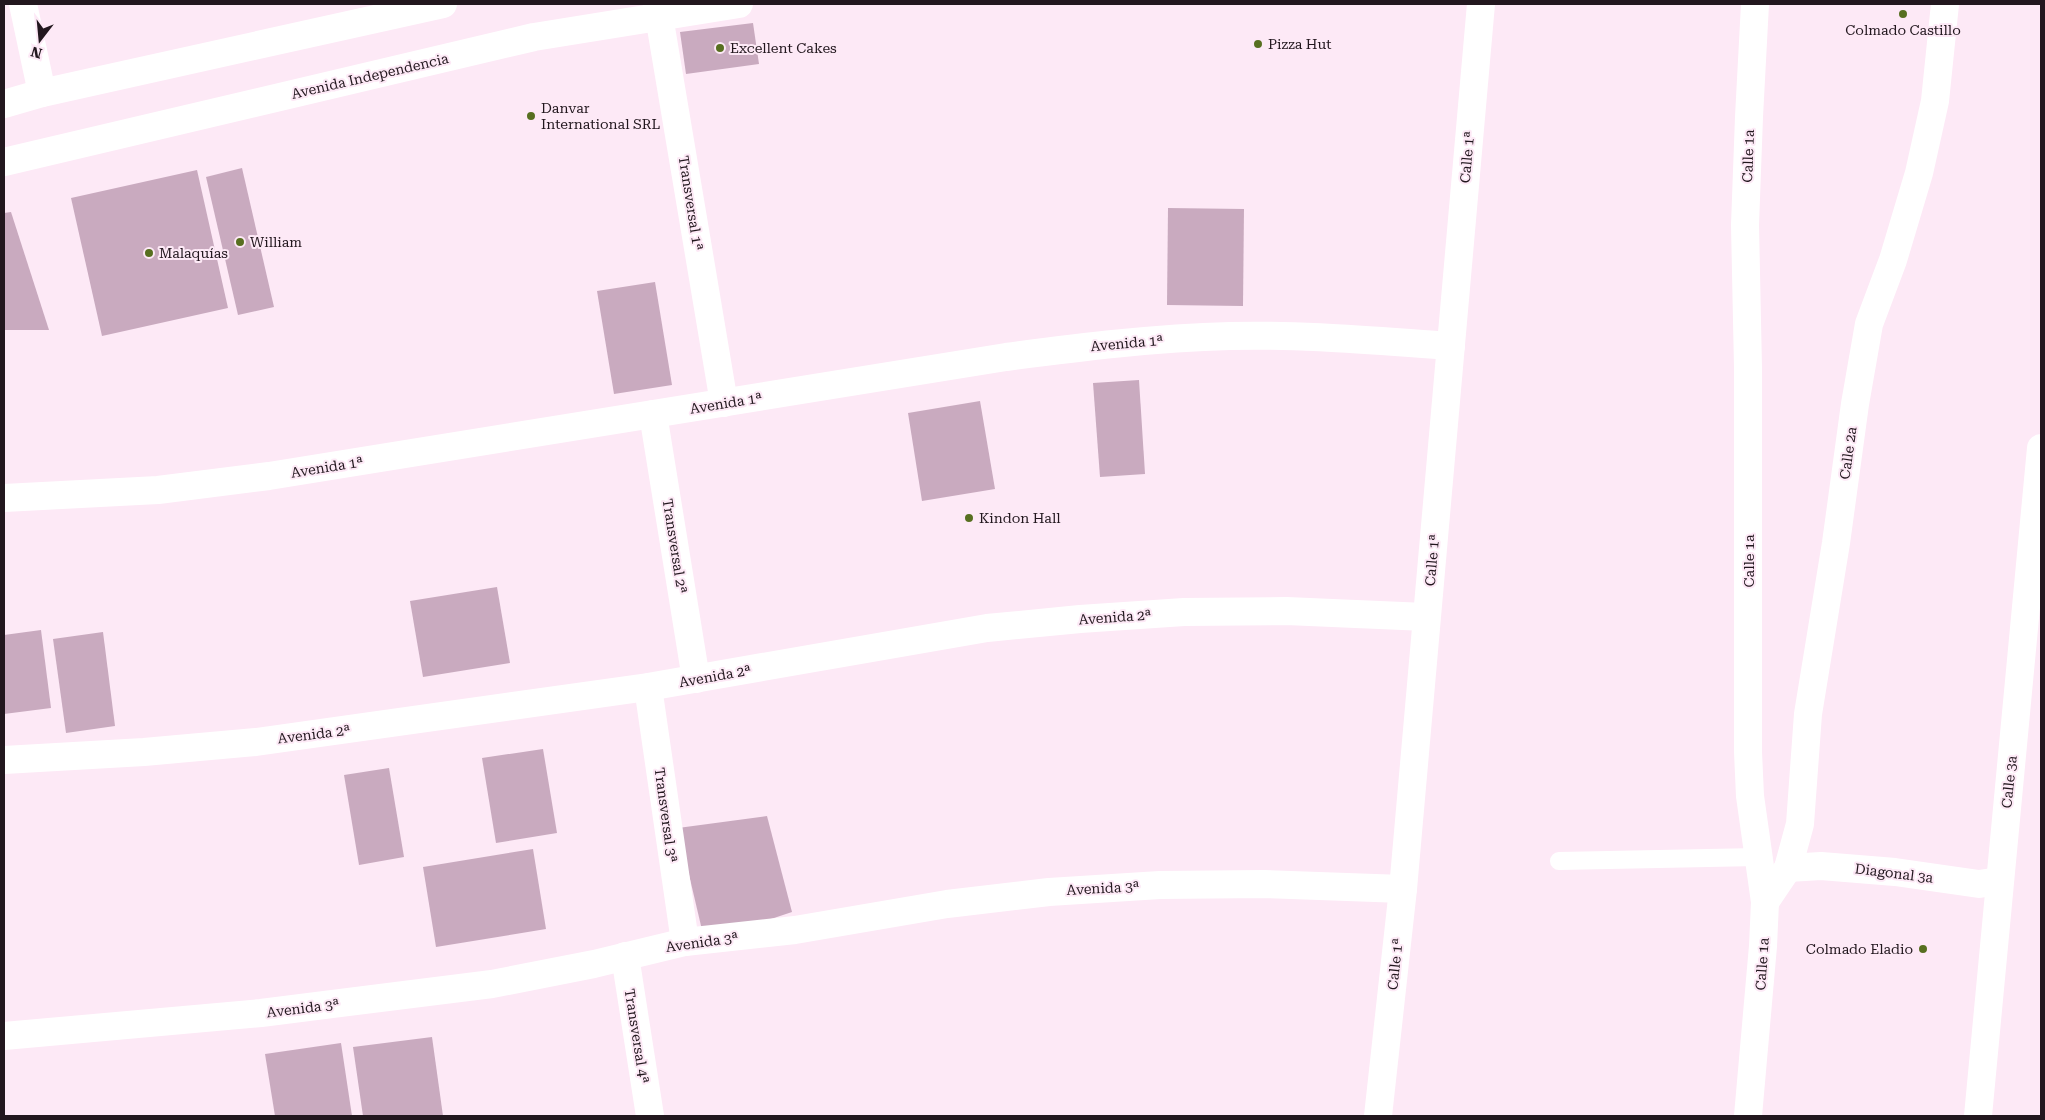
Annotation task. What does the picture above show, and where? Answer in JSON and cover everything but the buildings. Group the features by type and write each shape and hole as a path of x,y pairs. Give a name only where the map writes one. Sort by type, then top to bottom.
{"street":[{"path":"23,4 42,93"},
{"path":"4,104 42,93 443,4"},
{"name":"Avenida Independencia","path":"4,162 534,37 658,10 739,4"},
{"name":"Calle 1ª","path":"1378,1116 1403,889 1481,4"},
{"name":"Calle 1a","path":"1748,1116 1764,946 1765,902 1750,796 1749,761 1748,368 1745,225 1755,4"},
{"name":"Calle 2a","path":"1765,902 1788,868 1800,824 1808,714 1836,543 1868,324 1893,260 1919,173 1935,101 1945,4"},
{"name":"Transversal 1ª","path":"658,10 724,403"},
{"name":"Avenida 1ª","path":"4,498 158,490 269,476 1006,357 1159,339 1230,336 1302,336 1451,346"},
{"name":"Transversal 2ª","path":"653,414 696,679"},
{"name":"Calle 3a","path":"1978,1116 2041,448"},
{"name":"Avenida 2ª","path":"4,760 144,752 256,742 648,687 987,628 1184,612 1277,611 1426,617"},
{"name":"Transversal 3ª","path":"648,687 685,942"},
{"name":"Diagonal 3a","path":"1788,868 1830,866 1894,872 1979,884 1999,881"},
{"name":"Avenida 3ª","path":"4,1036 261,1014 492,984 594,964 685,942 795,930 947,904 1049,892 1160,885 1264,884 1403,889"},
{"name":"Transversal 4ª","path":"625,956 650,1116"}],"lane":[{"path":"1559,861 1758,857"}],"place":[{"name":"Colmado Castillo","path":"1903,14"},
{"name":"Pizza Hut","path":"1258,44"},
{"name":"Excellent Cakes","path":"720,48"},
{"name":"Danvar International SRL","path":"531,116"},
{"name":"William","path":"240,242"},
{"name":"Malaquías","path":"149,253"},
{"name":"Kindon Hall","path":"969,518"},
{"name":"Colmado Eladio","path":"1923,949"}]}
